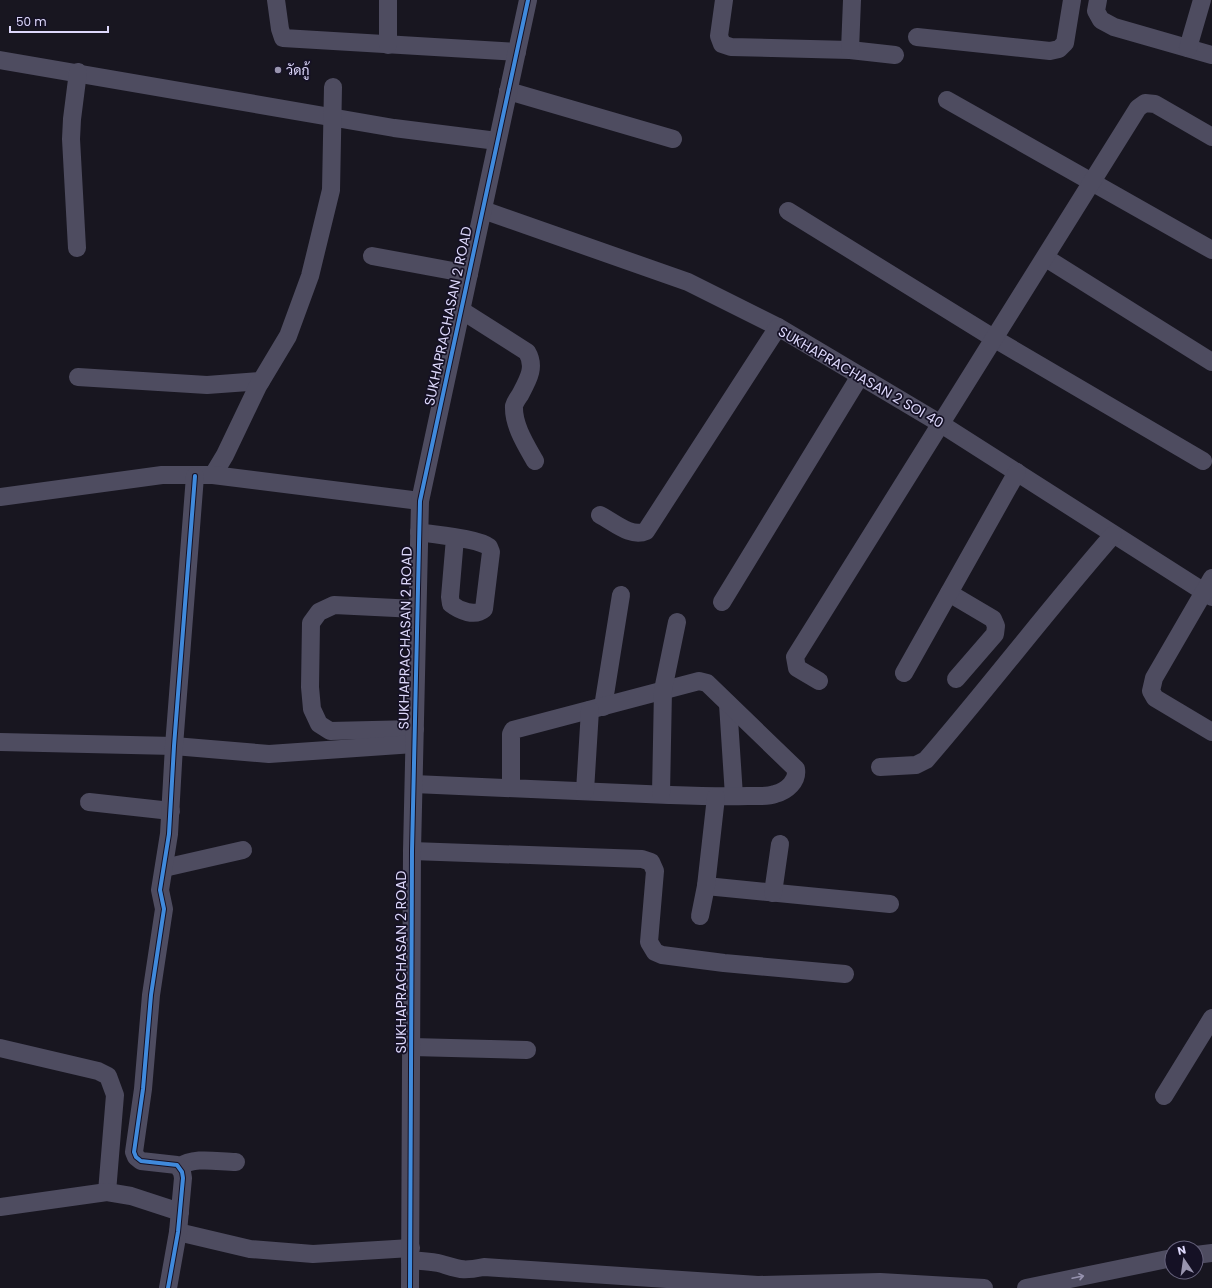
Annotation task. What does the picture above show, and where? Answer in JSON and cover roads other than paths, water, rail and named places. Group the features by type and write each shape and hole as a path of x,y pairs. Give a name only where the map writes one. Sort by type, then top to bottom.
{"street":[{"path":"276,0 280,29 283,38 517,52"},
{"path":"388,0 388,45"},
{"name":"SUKHAPRACHASAN 2 ROAD","path":"410,1288 412,851 416,609 420,501 528,0"},
{"path":"724,0 719,36 722,44 731,47 850,50 895,55"},
{"path":"850,50 852,0"},
{"path":"917,37 1050,51 1059,50 1065,43 1072,0"},
{"path":"1098,0 1096,11 1101,20 1114,27 1212,55"},
{"path":"1188,48 1202,0"},
{"path":"0,60 78,72 394,128 497,141"},
{"path":"77,248 71,139 78,72"},
{"path":"213,475 225,455 262,381 288,336 310,276 331,190 333,87"},
{"path":"508,91 673,139"},
{"path":"947,100 1094,181 1212,250"},
{"path":"819,681 797,668 795,657 1046,258 1138,108 1145,103 1155,104 1212,137"},
{"name":"SUKHAPRACHASAN 2 SOI 40","path":"483,210 688,282 778,328 941,424 1113,535 1209,589"},
{"path":"788,211 995,339 1203,461"},
{"path":"372,256 469,274"},
{"path":"1046,258 1212,362"},
{"path":"461,310 527,352 532,361 531,370 525,386 514,405 516,419 522,436 535,461"},
{"path":"600,515 633,533 639,534 646,530 778,328"},
{"path":"722,602 860,376"},
{"path":"78,377 207,385 262,381"},
{"path":"904,672 1017,472"},
{"path":"0,497 162,475 213,475 420,501"},
{"path":"195,476 174,746 171,811 160,890 164,909 151,995 143,1089 134,1152 136,1158 141,1161 179,1167 184,1163 196,1161 236,1162"},
{"path":"419,532 455,538"},
{"path":"880,767 916,765 926,760 992,684 1082,571 1113,535"},
{"path":"1209,589 1154,678 1151,690 1155,698 1212,732"},
{"path":"949,593 993,619 996,626 995,634 956,679"},
{"path":"585,791 596,709 621,595"},
{"path":"414,736 330,731 319,724 312,709 310,687 311,623 319,612 334,605 416,609"},
{"path":"661,794 663,690 677,622"},
{"path":"414,784 725,797 776,794 793,783 797,775 796,769 707,683 699,680 596,709 512,730 511,788"},
{"path":"700,916 725,797 728,704"},
{"path":"0,742 174,746 270,754 414,736"},
{"path":"89,802 171,811"},
{"path":"773,893 780,844"},
{"path":"164,868 244,850"},
{"path":"412,851 642,859 650,862 655,871 649,942 656,952 662,956 845,974"},
{"path":"706,886 890,904"},
{"path":"1164,1096 1212,1018"},
{"path":"412,1047 527,1050"},
{"path":"0,1048 98,1071 108,1076 115,1095 107,1192"},
{"path":"168,1288 180,1212 183,1178 179,1167"},
{"path":"0,1207 107,1192 131,1196 180,1212"},
{"path":"178,1232 250,1249 305,1253 411,1254 441,1263 455,1260 467,1260 484,1267 758,1285 880,1282 984,1288"},
{"path":"1026,1288 1164,1260"}],"place":[{"name":"วัดกู้","path":"278,70"}]}
